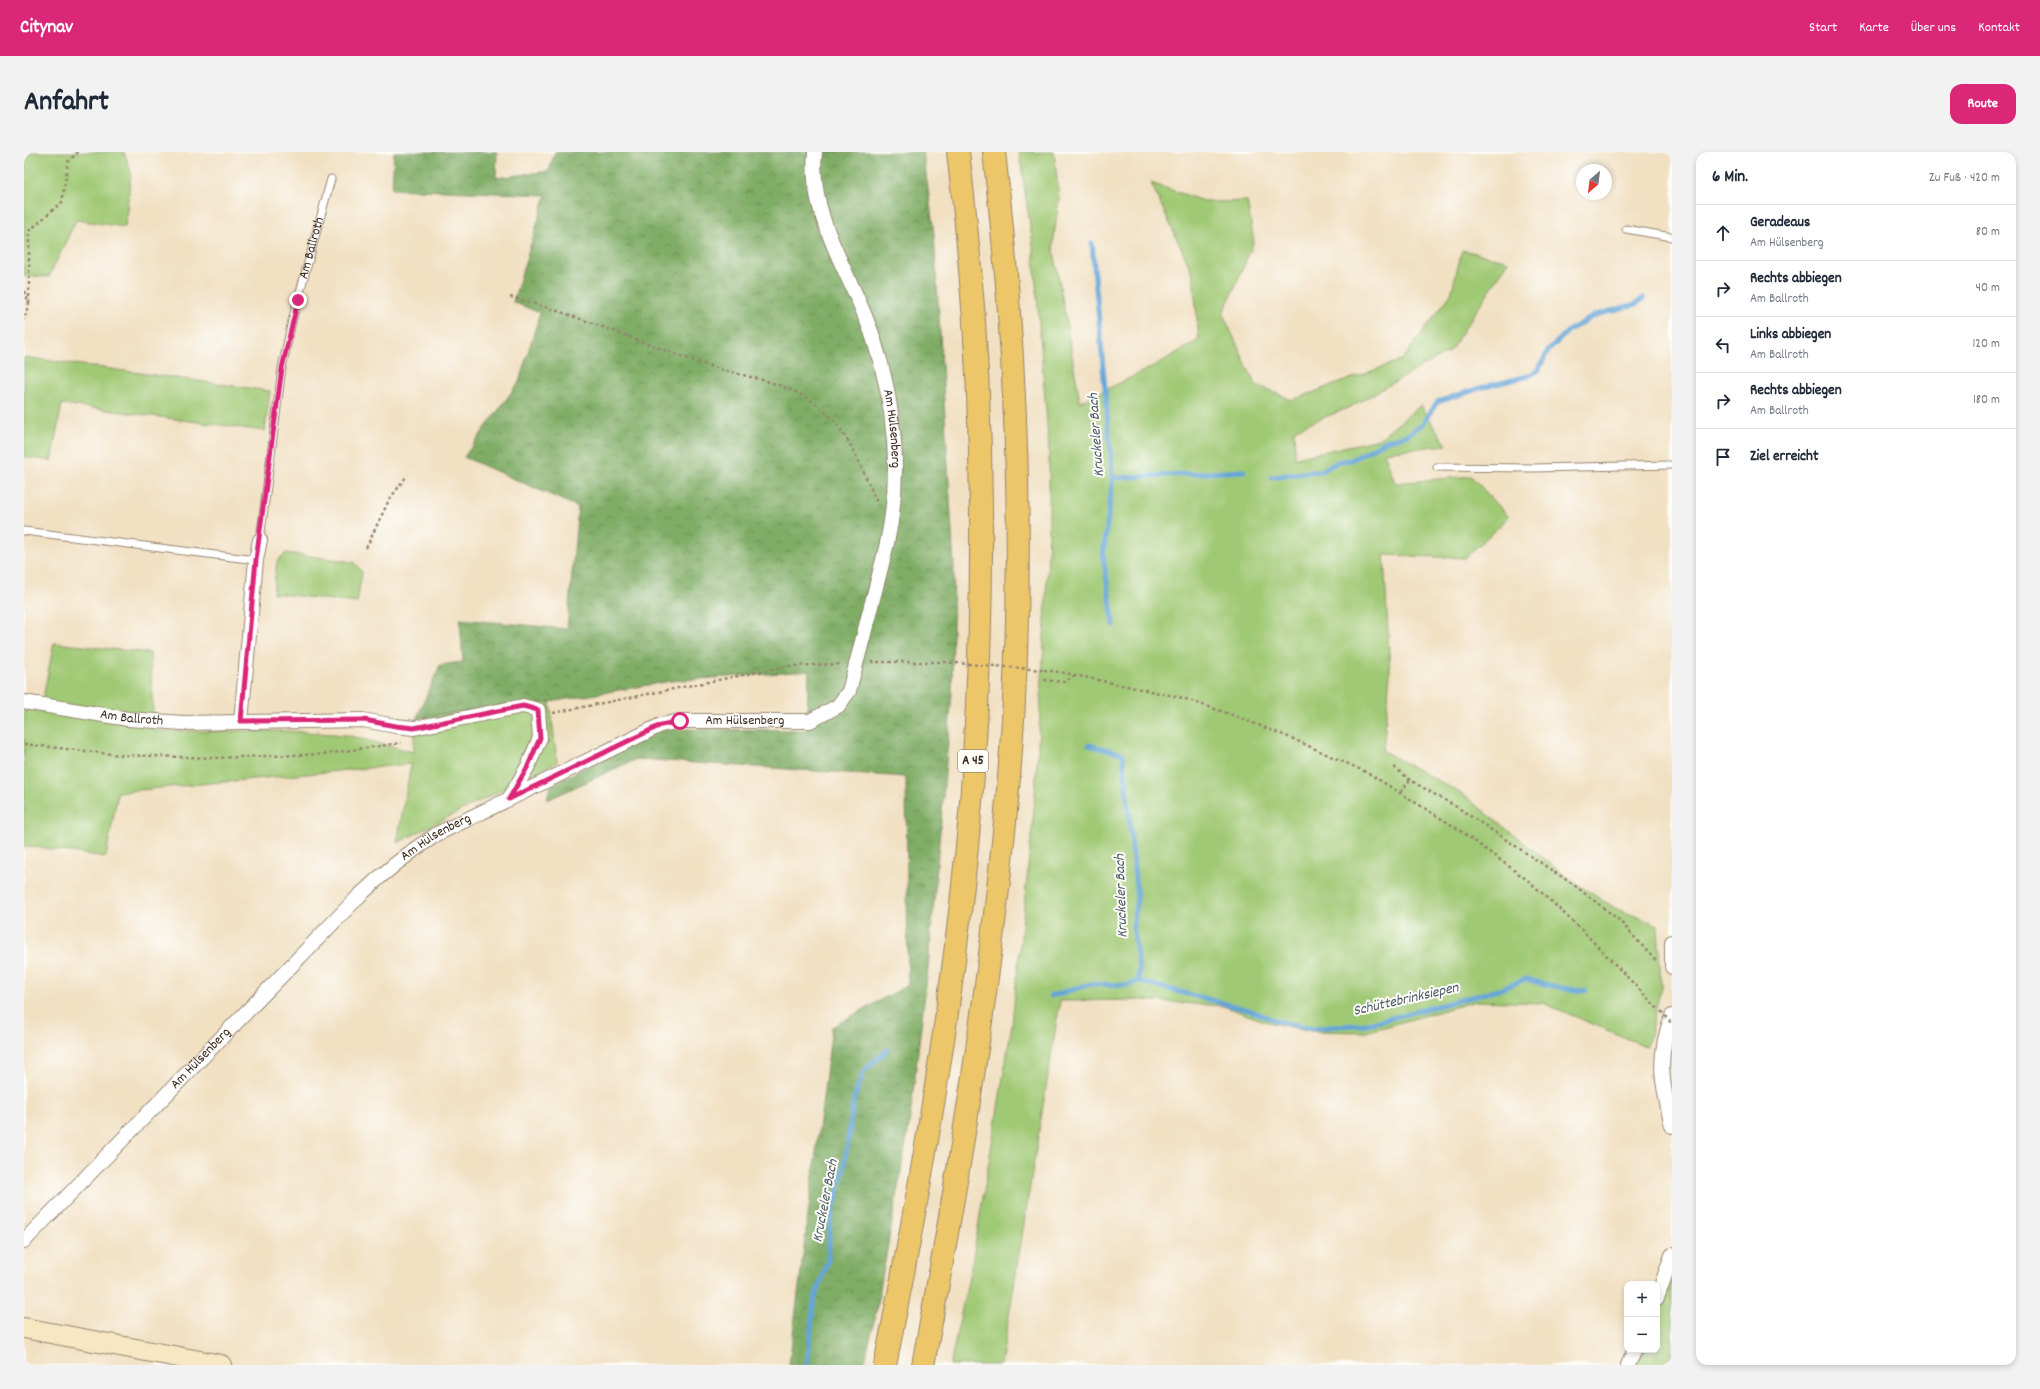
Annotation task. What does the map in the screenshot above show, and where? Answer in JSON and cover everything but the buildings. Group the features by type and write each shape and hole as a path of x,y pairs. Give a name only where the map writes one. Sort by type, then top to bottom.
{"highway":[{"name":"A 45","path":"885,1365 909,1242 933,1104 950,987 972,790 978,684 980,502 974,336 958,152"},
{"path":"923,1365 947,1241 974,1078 997,899 1008,786 1015,678 1016,496 1011,342 994,152"}],"street":[{"name":"Am Hülsenberg","path":"24,1241 383,873 437,834 661,725 680,721 810,721 838,706 849,691 887,542 896,479 894,432 888,392 873,337 851,282 832,241 818,204 813,168 815,152"},
{"name":"Am Ballroth","path":"241,721 256,560 260,540"},
{"name":"Am Ballroth","path":"24,702 128,719 183,723 364,720 414,728 523,706 538,710 540,716"},
{"path":"509,799 528,766 540,738 540,716"},
{"path":"1666,966 1672,942"},
{"path":"1666,1014 1665,1036 1660,1065 1672,1126"},
{"path":"1660,1289 1672,1255"},
{"path":"24,1328 221,1365"},
{"path":"1628,1365 1634,1353"}],"lane":[{"name":"Am Ballroth","path":"260,540 282,368 292,321 331,179"},
{"path":"1626,229 1672,237"},
{"path":"1436,468 1533,468 1672,465"},
{"path":"24,530 256,560"}],"path":[{"path":"24,320 29,303 29,231 62,202 68,162 78,152"},
{"path":"24,291 29,303"},
{"path":"510,297 542,305 615,330 714,367 761,379 798,392 823,410 845,436 879,507"},
{"path":"366,548 389,500 406,477"},
{"path":"865,662 944,662 1044,670 1075,675 1183,698 1238,717 1298,741 1368,773 1401,792 1481,845 1530,882 1581,929 1666,1014 1672,1024"},
{"path":"540,716 788,666 850,663"},
{"path":"1044,680 1064,682 1075,675"},
{"path":"24,744 120,755 214,758 324,754 402,743"},
{"path":"1394,767 1410,780 1460,809 1574,885 1619,920 1666,966"},
{"path":"1401,792 1410,780"}],"green space":[{"path":"24,152 124,152 131,172 125,227 76,220 49,277 24,276"},
{"path":"394,152 497,152 496,178 549,171 555,152 923,152 934,234 954,565 952,694 928,969 909,1126 875,1317 864,1365 789,1365 832,1027 908,985 906,777 636,759 547,800 551,785 662,729 806,730 809,671 671,681 550,702 417,717 440,665 463,662 460,619 567,629 578,507 464,457 519,382 540,313 513,302 546,195 392,189"},
{"path":"1019,152 1054,152 1059,198 1053,245 1080,402 1150,368 1199,340 1193,274 1151,183 1206,202 1247,201 1254,242 1223,314 1255,384 1292,400 1402,360 1451,294 1462,250 1509,261 1450,351 1350,407 1294,430 1295,458 1379,439 1421,405 1446,445 1384,452 1395,483 1471,476 1509,517 1465,558 1384,555 1390,673 1383,751 1461,793 1572,881 1615,908 1658,925 1661,987 1647,1047 1543,1003 1476,1001 1366,1032 1311,1031 1267,1022 1223,1006 1141,1000 1060,1001 1001,1365 950,1365 972,1263 1012,1024 1034,809 1042,681 1049,535 1049,450 1033,245"},
{"path":"24,357 270,391 265,431 62,404 51,461 24,457"},
{"path":"286,553 354,562 362,572 357,603 273,593 277,561"},
{"path":"54,643 150,653 154,731 289,731 347,735 413,752 417,717 550,702 557,762 397,843 411,764 118,792 106,857 28,846 24,849 24,694 43,698"},
{"path":"1672,1281 1672,1365 1634,1365 1640,1353 1660,1353 1660,1309"}],"waterway":[{"name":"Kruckeler Bach","path":"1092,243 1113,478 1103,556 1114,625"},
{"path":"1272,477 1321,471 1340,461 1351,460 1386,441 1407,435 1423,424 1437,402 1480,388 1528,376 1538,371 1548,351 1569,330 1596,315 1636,304 1643,298"},
{"path":"1113,478 1244,471"},
{"name":"Kruckeler Bach","path":"1051,996 1091,984 1129,985 1138,981 1139,969 1133,926 1137,897 1123,754 1089,745"},
{"name":"Schüttebrinksiepen","path":"1138,981 1249,1010 1277,1021 1312,1028 1368,1024 1498,990 1526,979 1555,987 1585,991"},
{"name":"Kruckeler Bach","path":"807,1365 814,1301 828,1260 830,1223 844,1168 854,1098 864,1071 887,1050"}],"route":[{"path":"298,300 282,368 271,448 260,540 256,560 241,721 364,720 414,728 523,706 538,710 540,716 540,738 528,766 509,799 661,725 680,721"}]}
